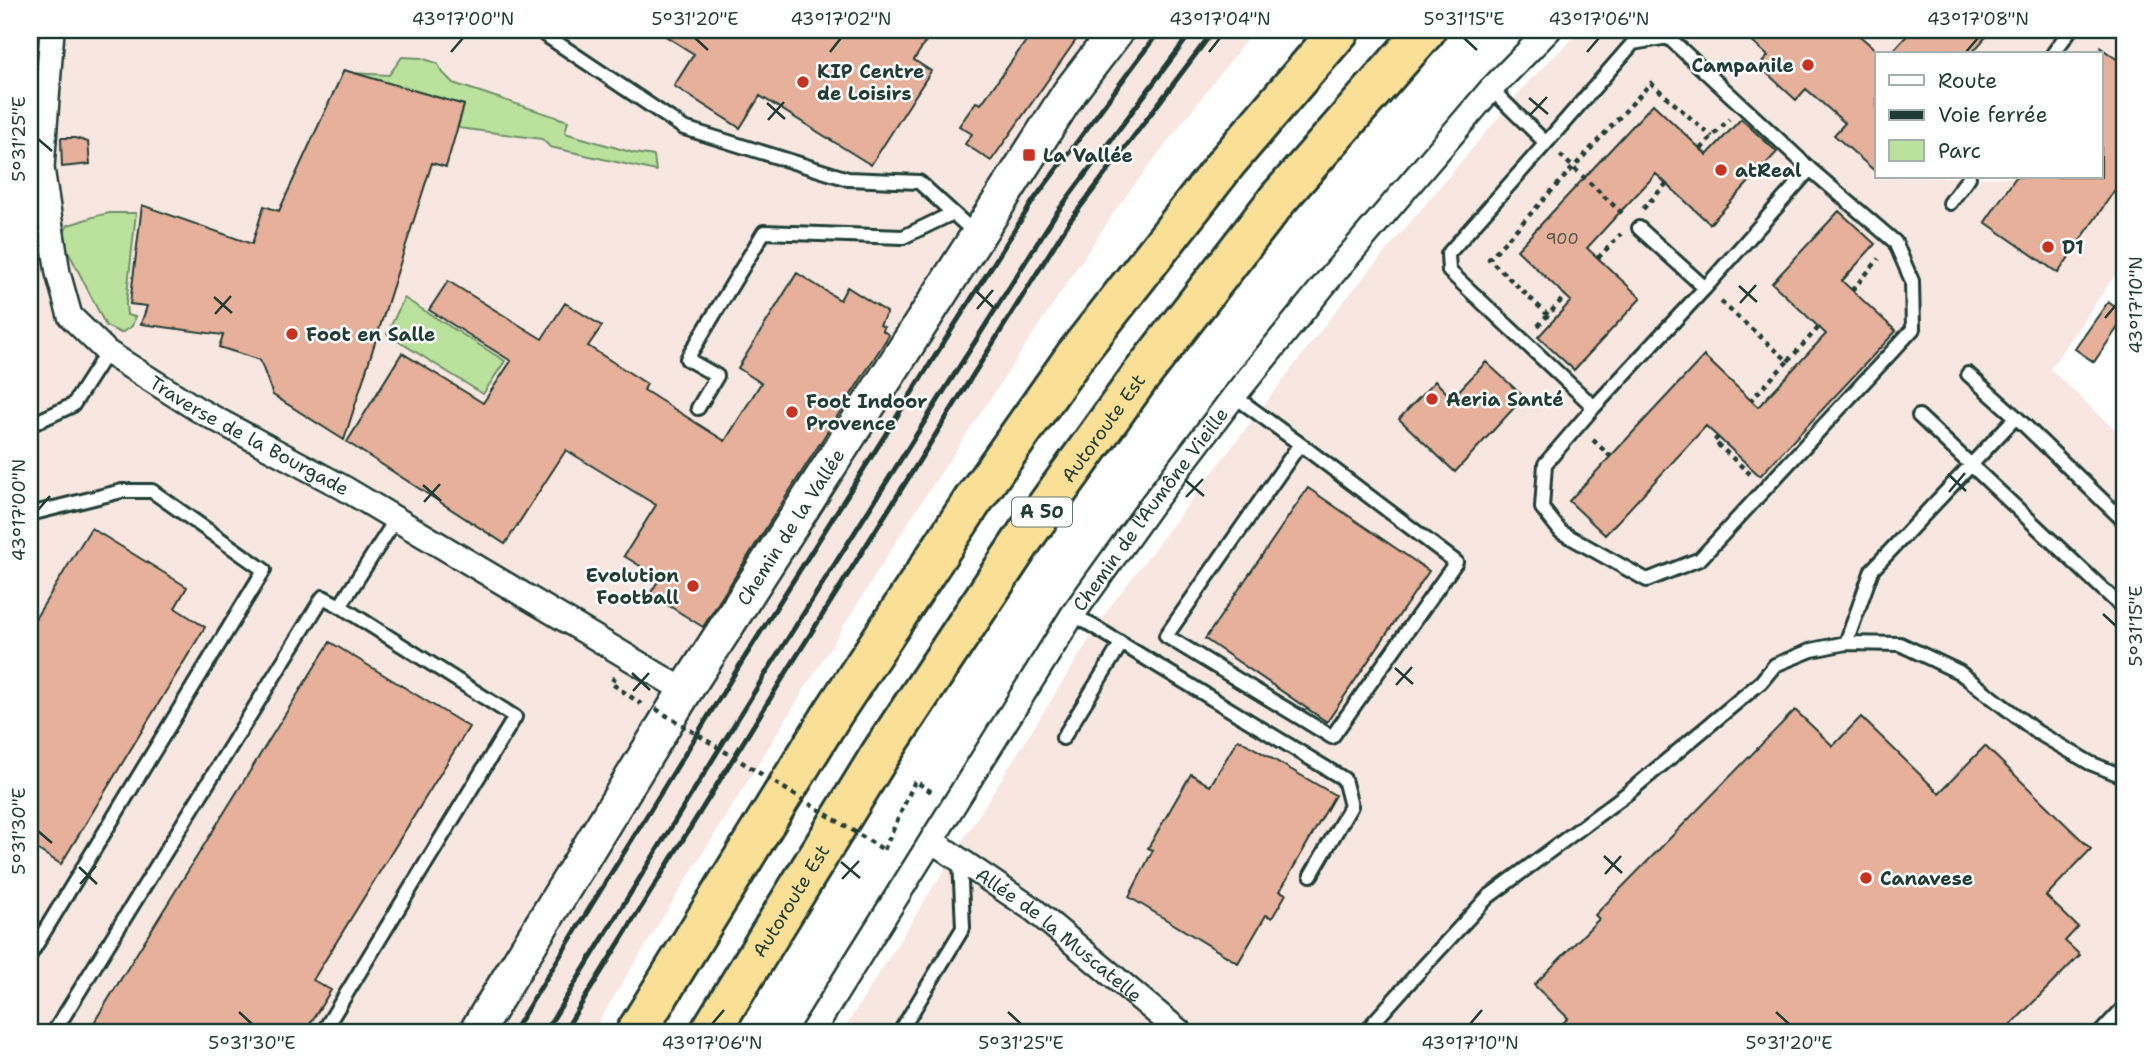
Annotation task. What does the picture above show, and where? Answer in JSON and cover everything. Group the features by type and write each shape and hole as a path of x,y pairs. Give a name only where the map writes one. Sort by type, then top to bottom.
{"highway":[{"path":"636,1032 833,713 972,502 1083,345 1227,162 1340,30"},
{"name":"Autoroute Est","path":"710,1032 880,755 1027,532 1139,378 1278,200 1426,30"}],"street":[{"name":"Traverse de la Bourgade","path":"52,30 42,168 58,273 70,316 107,352 230,429 344,488 685,691"},
{"name":"Chemin de la Vallée","path":"476,1032 685,691 1069,93 1117,30"},
{"name":"Chemin de l'Aumône Vieille","path":"812,1032 1073,614 1152,505 1234,396 1333,274 1491,89 1549,30"},
{"name":"Allée de la Muscatelle","path":"932,841 1034,910 1180,1032"}],"lane":[{"path":"538,30 684,128 848,178 919,182 978,236"},
{"path":"2054,52 2070,30"},
{"path":"1594,407 1449,271 1448,254 1633,43 1668,37 1810,169 1895,242 1912,281 1913,329 1700,559 1647,580 1561,532 1542,508 1545,464 1810,169"},
{"path":"1491,89 1546,143"},
{"path":"1950,204 1968,178"},
{"path":"698,408 717,376 687,359 764,232 903,236 953,213"},
{"path":"1639,228 1705,288"},
{"path":"30,425 73,405 107,352"},
{"path":"1968,374 2125,522"},
{"path":"1234,396 1300,444 1456,562 1332,737 1166,636 1300,444"},
{"path":"1919,416 2125,610"},
{"path":"1846,643 1872,570 2016,417"},
{"path":"30,514 122,491 152,491 264,570 30,955"},
{"path":"340,606 396,519"},
{"path":"54,1032 323,597 514,718 323,1032"},
{"path":"1073,614 1344,779 1351,806 1311,875"},
{"path":"1367,1032 1381,1013 1488,897 1629,792 1761,682 1775,665 1812,650 1846,643 1900,644 1919,651 1959,672 2037,732 2090,763 2125,777"},
{"path":"1063,738 1121,644"},
{"path":"900,1032 962,928 960,859"},
{"path":"2101,1032 2125,1006"}],"path":[{"path":"1548,315 1489,259 1573,167 1651,83 1712,137"},
{"path":"1701,149 1742,105"},
{"path":"1546,143 1639,228"},
{"path":"1852,290 1895,242"},
{"path":"1705,288 1788,361"},
{"path":"1524,342 1566,295"},
{"path":"1751,400 1819,327"},
{"path":"1779,369 1786,376"},
{"path":"1718,437 1714,441 1765,488"},
{"path":"656,709 884,850 915,781"}],"shaded area":[{"path":"30,30 1254,30 1119,205 909,521 592,1032 30,1032"},
{"path":"1581,30 2125,30 2125,261 2050,369 2125,439 2125,1032 842,1032 1109,608 1338,308 1528,82"}],"green space":[{"path":"402,57 421,58 437,63 453,83 568,121 565,133 654,156 656,171 550,147 542,139 458,128 464,105 352,73 389,75"},
{"path":"110,213 136,213 126,304 127,315 135,317 132,326 121,333 106,326 61,237 68,225"},
{"path":"404,298 505,361 483,394 387,334"}],"building":[{"name":"KIP Centre de Loisirs","path":"656,30 933,30 914,60 931,71 871,165 760,96 740,128 674,86 694,54"},
{"path":"1034,30 1083,30 991,161 965,144 972,134 959,126 976,102 981,104"},
{"path":"1739,30 1853,30 1877,51 1875,171 1834,135 1845,123 1806,89 1796,100 1759,66 1768,56"},
{"path":"1912,30 1992,30 1973,52 1892,52"},
{"name":"D1","path":"2101,48 2125,65 2125,175 2058,273 1985,222 2015,178 2102,178"},
{"path":"344,70 464,105 446,167 432,163 344,440 273,395 260,360 219,347 223,335 141,324 147,306 130,304 142,205 252,244 264,206 279,211"},
{"path":"1653,104 1707,155 1741,119 1777,152 1710,224 1656,174 1621,211 1587,248 1641,298 1574,370 1538,337 1571,301 1517,250"},
{"path":"61,138 88,142 90,164 62,167"},
{"path":"1839,211 1875,244 1842,281 1896,331 1760,476 1706,426 1605,535 1569,501 1704,356 1758,407 1826,334 1772,283"},
{"path":"797,273 840,300 847,287 887,312 880,325 889,335 703,627 650,594 660,578 624,556 656,505 566,450 505,544 347,442 402,353 483,403 511,361 429,310 448,281 542,339 565,303 602,326 588,346 647,384 644,390 725,441 761,383 738,368"},
{"path":"2108,302 2125,314 2125,317 2094,362 2075,349"},
{"path":"1486,362 1524,397 1455,472 1399,419 1435,381 1452,398"},
{"path":"1308,488 1429,571 1327,722 1205,639"},
{"path":"91,528 187,587 175,608 205,627 61,864 30,845 30,627"},
{"path":"330,642 469,727 313,980 331,990 305,1032 88,1032"},
{"name":"Canavese","path":"1795,710 1833,746 1861,717 1939,793 1985,746 2091,849 2046,896 2078,927 2065,941 2080,955 2004,1032 1554,1032 1568,1018 1534,985 1599,919 1595,915"},
{"path":"1238,739 1335,795 1280,891 1286,894 1272,918 1266,915 1238,963 1129,897 1153,850 1148,848 1191,774 1210,786"}],"railway":[{"path":"513,1032 743,660 1033,201 1160,30"},
{"path":"545,1032 766,673 1055,215 1193,30"},
{"path":"564,1032 1069,222 1214,30"}],"place":[{"name":"Campanile","path":"1808,65"},
{"name":"KIP Centre de Loisirs","path":"803,82"},
{"name":"La Vallée","path":"1029,155"},
{"name":"atReal","path":"1721,170"},
{"name":"D1","path":"2048,247"},
{"name":"Foot en Salle","path":"292,334"},
{"name":"Aeria Santé","path":"1432,399"},
{"name":"Foot Indoor Provence","path":"792,412"},
{"name":"Evolution Football","path":"693,586"},
{"name":"Canavese","path":"1866,878"}]}
